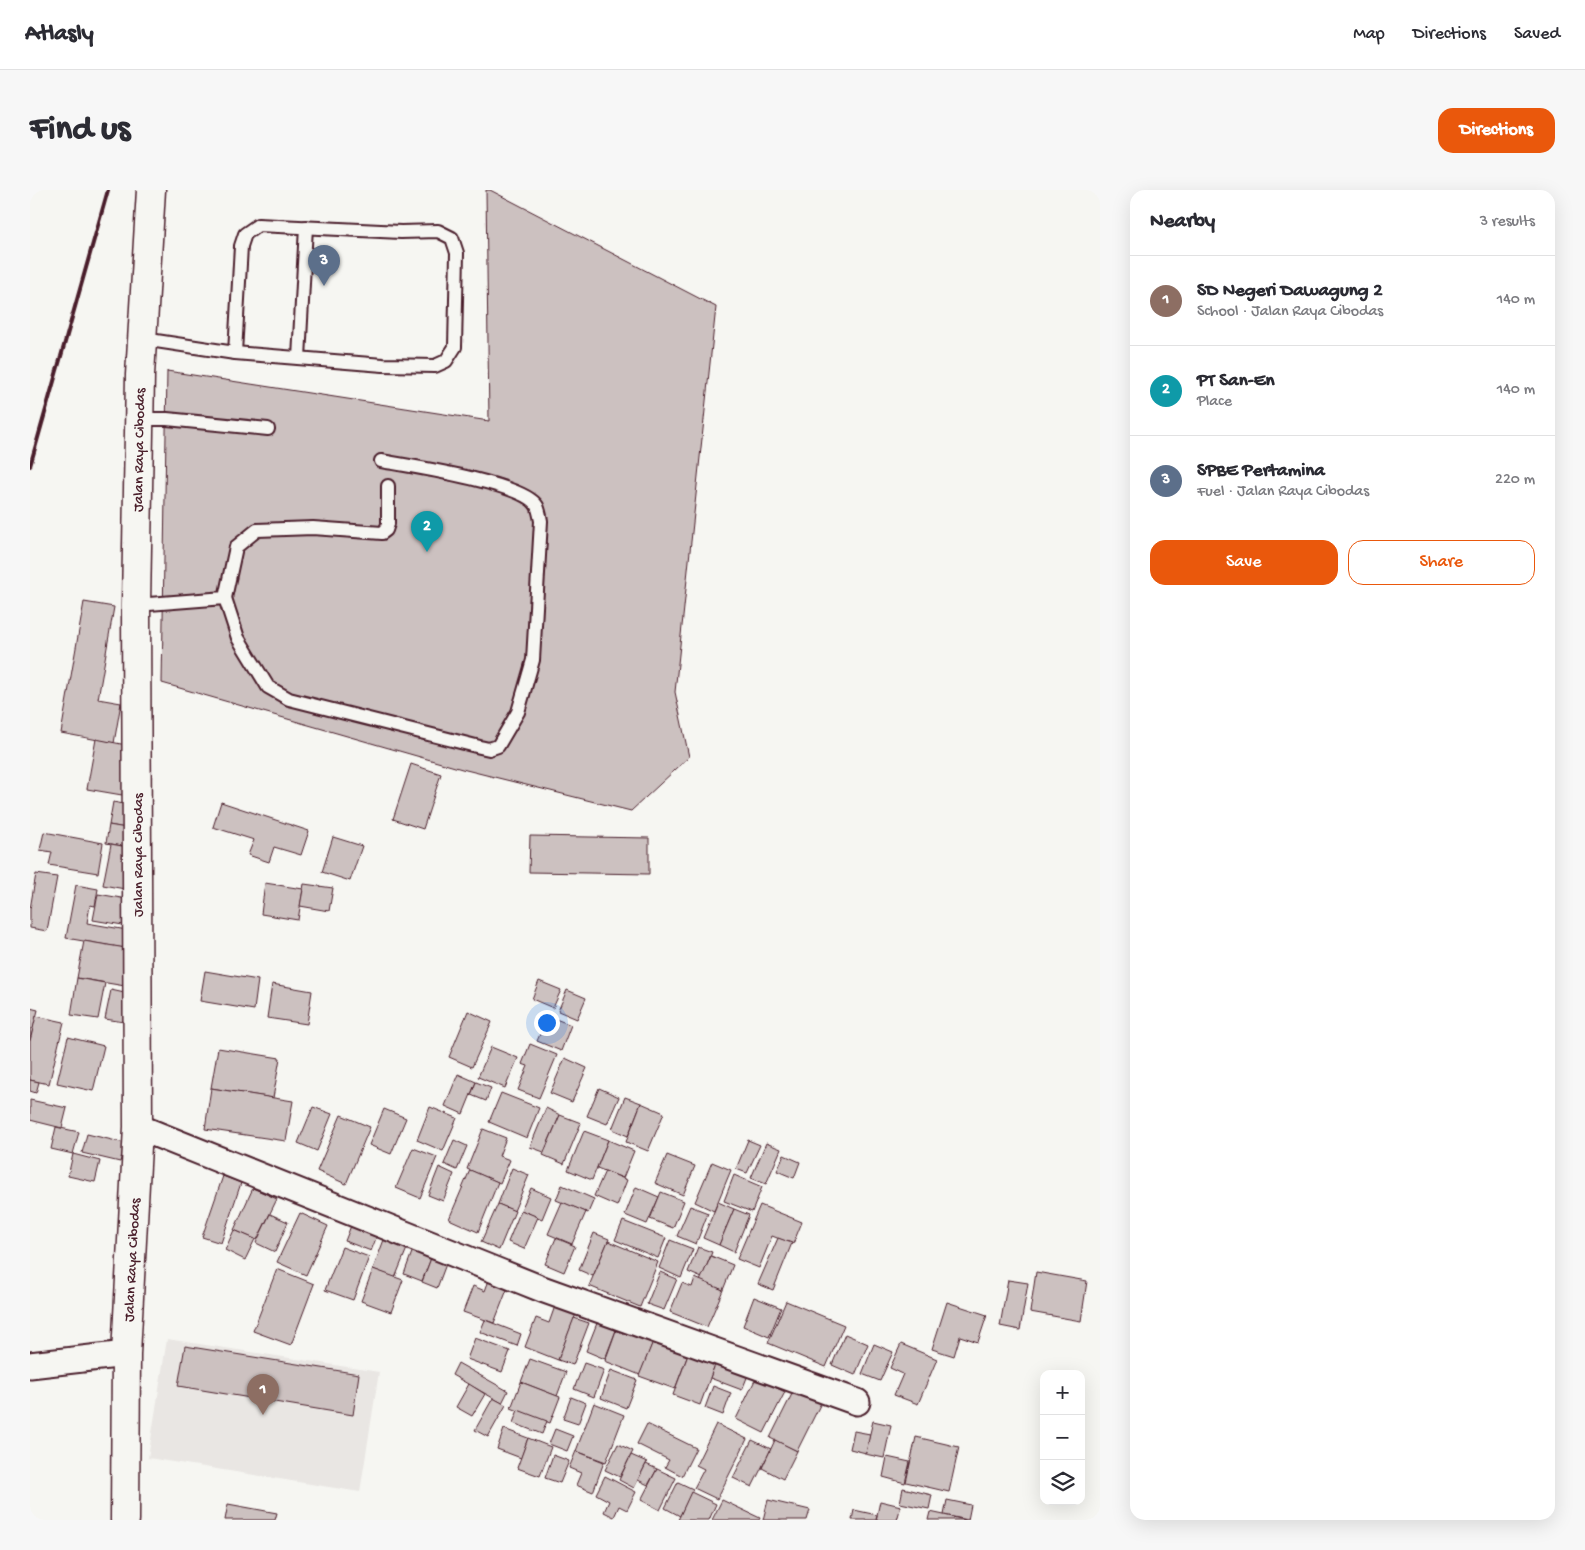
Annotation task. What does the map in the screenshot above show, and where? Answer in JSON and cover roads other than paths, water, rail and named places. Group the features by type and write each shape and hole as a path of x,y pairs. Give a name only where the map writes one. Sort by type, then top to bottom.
{"highway":[{"name":"Jalan Raya Cibodas","path":"125,1520 126,1354 138,1127 136,605 139,419 151,190"}],"street":[{"path":"138,1127 542,1289 857,1402"},
{"path":"30,1365 126,1354"}],"lane":[{"path":"143,339 235,353 383,365 436,366 446,361 454,347 457,315 458,253 452,238 438,231 401,232 258,224 245,234 240,246 235,353"},
{"path":"299,358 306,227"},
{"path":"139,419 167,419 268,429"},
{"path":"381,461 445,472 508,489 517,492 536,504 542,520 533,660 518,712 498,746 489,749 480,748 289,699 268,687 238,638 225,598 236,547 257,530 313,528 382,533 386,530 388,524 388,486"},
{"path":"136,605 225,598"}],"railway":[{"path":"30,466 108,190"}],"place":[{"name":"SPBE Pertamina","path":"324,286"},
{"name":"PT San-En","path":"427,552"},
{"name":"SD Negeri Dawagung 2","path":"263,1415"}]}
